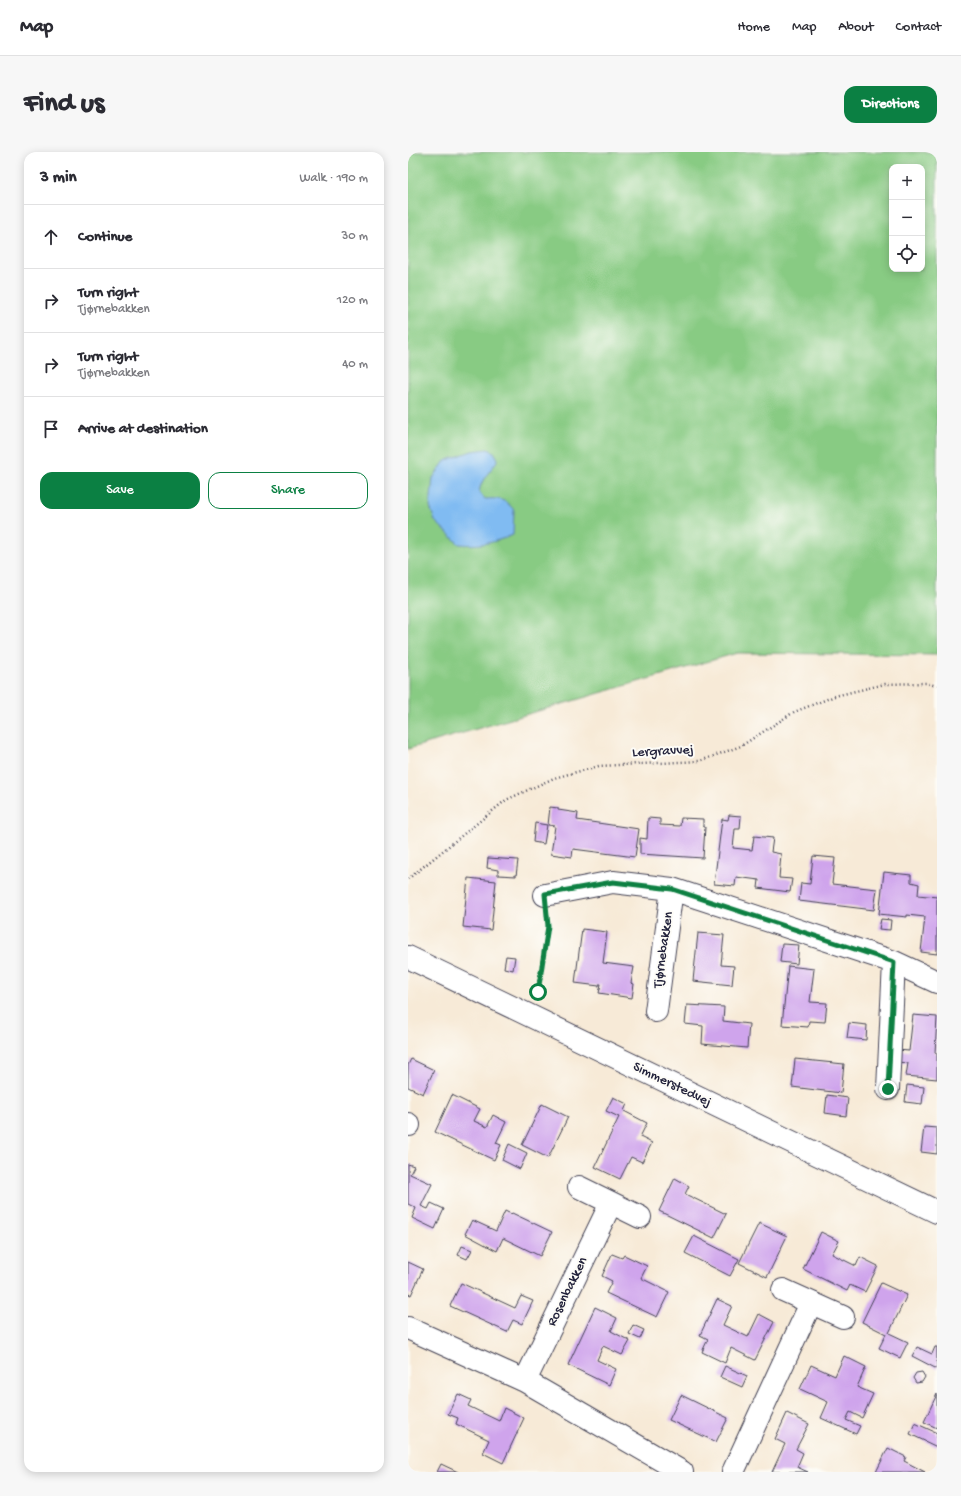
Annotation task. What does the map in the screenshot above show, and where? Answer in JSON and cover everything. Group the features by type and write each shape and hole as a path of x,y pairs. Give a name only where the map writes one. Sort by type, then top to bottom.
{"street":[{"name":"Tjørnebakken","path":"545,894 613,882 672,889 894,962 937,982"},
{"name":"Tjørnebakken","path":"656,1011 672,889"},
{"name":"Simmerstedvej","path":"408,958 937,1212"},
{"path":"888,1089 894,962"},
{"path":"579,1187 640,1217"},
{"name":"Rosenbakken","path":"525,1382 611,1203"},
{"path":"783,1290 843,1317"},
{"path":"733,1472 811,1303"},
{"path":"408,1328 525,1382 682,1472"}],"path":[{"name":"Lergravvej","path":"408,879 506,800 554,778 599,766 700,761 741,746 794,712 835,696 885,684 926,683 937,686"},
{"path":"529,1016 538,992 548,926 545,894"}],"green space":[{"path":"408,152 937,152 937,655 737,653 408,749"}],"water":[{"path":"488,449 494,452 498,459 484,478 479,492 485,499 505,501 514,510 513,535 499,540 474,545 459,544 435,521 430,507 433,478 445,461 472,451"}],"building":[{"path":"550,807 558,808 558,810 578,813 577,820 639,829 635,857 573,849 572,857 551,854 555,826 548,825"},
{"path":"729,815 741,816 740,829 735,829 733,848 752,850 754,836 773,838 771,852 781,854 779,878 792,879 790,892 758,888 759,880 736,877 735,886 714,884 722,819 728,820"},
{"path":"648,818 660,819 660,825 680,826 681,818 703,819 703,827 705,827 703,858 640,854 640,838 647,839"},
{"path":"535,823 547,825 544,844 533,842"},
{"path":"813,856 835,858 832,884 877,889 874,910 799,901 801,883 810,884"},
{"path":"488,858 518,860 516,876 498,875 498,870 487,868"},
{"path":"884,872 911,875 911,882 919,884 918,895 937,897 937,954 921,952 925,917 879,914"},
{"path":"468,878 496,881 491,930 463,927"},
{"path":"881,919 891,920 890,930 879,929"},
{"path":"582,929 607,932 603,963 634,967 631,983 634,984 632,998 599,993 601,984 599,984 599,986 575,983"},
{"path":"698,933 724,935 721,965 734,966 732,985 693,981"},
{"path":"782,944 799,945 797,964 780,962"},
{"path":"506,956 515,957 513,970 504,968"},
{"path":"788,966 814,969 810,1002 827,1003 825,1022 809,1021 808,1027 782,1025"},
{"path":"687,1005 724,1007 723,1021 749,1024 747,1048 702,1044 703,1026 685,1024"},
{"path":"913,1015 937,1017 935,1053 937,1053 937,1079 906,1076 908,1063 896,1062 897,1050 909,1051"},
{"path":"849,1023 867,1025 866,1040 847,1038"},
{"path":"411,1059 434,1070 423,1094 408,1087 408,1065"},
{"path":"795,1059 844,1064 841,1093 792,1087"},
{"path":"907,1085 924,1087 922,1104 905,1102"},
{"path":"452,1095 480,1109 474,1121 487,1127 493,1115 506,1122 496,1143 501,1145 494,1160 435,1132"},
{"path":"827,1095 848,1098 846,1116 825,1113"},
{"path":"613,1097 627,1104 624,1111 647,1123 640,1137 652,1143 642,1162 631,1157 620,1179 595,1167 619,1117 606,1111"},
{"path":"542,1104 568,1117 548,1158 522,1145"},
{"path":"924,1127 937,1128 937,1154 921,1152"},
{"path":"509,1144 527,1153 520,1169 502,1160"},
{"path":"408,1164 414,1166 410,1174 432,1184 421,1206 428,1209 431,1203 444,1209 435,1229 412,1218 416,1208 408,1204"},
{"path":"675,1178 689,1186 685,1194 726,1214 714,1238 659,1211"},
{"path":"505,1211 552,1232 540,1256 503,1238 497,1251 465,1234 472,1220 496,1231"},
{"path":"759,1223 787,1236 767,1277 739,1263"},
{"path":"821,1232 839,1241 832,1254 856,1266 860,1257 878,1266 865,1292 850,1285 847,1291 803,1269"},
{"path":"694,1236 739,1259 730,1276 685,1253"},
{"path":"462,1246 472,1250 467,1259 458,1255"},
{"path":"612,1254 622,1258 624,1255 647,1266 641,1278 669,1292 657,1317 606,1293 612,1281 602,1276"},
{"path":"408,1262 423,1269 411,1295 408,1294"},
{"path":"461,1283 515,1308 521,1296 533,1301 522,1324 513,1320 507,1332 450,1306"},
{"path":"881,1283 907,1295 889,1333 908,1342 900,1358 879,1348 886,1334 862,1322"},
{"path":"717,1299 732,1306 723,1325 748,1337 759,1314 774,1322 755,1360 731,1348 725,1363 702,1352 708,1339 700,1335"},
{"path":"595,1307 617,1318 611,1331 630,1341 622,1355 603,1346 597,1360 616,1369 609,1385 568,1365"},
{"path":"633,1325 644,1330 640,1339 629,1334"},
{"path":"917,1347 932,1354 935,1347 937,1347 937,1369 912,1356"},
{"path":"844,1356 866,1367 857,1387 873,1394 862,1418 850,1412 846,1420 860,1426 856,1434 821,1418 828,1402 800,1389 811,1365 835,1376"},
{"path":"725,1366 747,1376 742,1387 720,1377"},
{"path":"922,1372 925,1377 922,1382 916,1383 913,1378 916,1373"},
{"path":"458,1394 471,1400 468,1406 499,1421 504,1408 524,1418 503,1463 483,1453 489,1440 456,1424 458,1418 448,1414"},
{"path":"937,1394 937,1428 924,1422"},
{"path":"681,1395 728,1418 716,1442 669,1420"},
{"path":"787,1413 809,1424 796,1449 803,1453 797,1467 808,1472 772,1472 785,1444 775,1439"},
{"path":"915,1423 937,1433 937,1447 910,1434"},
{"path":"888,1448 906,1457 904,1461 925,1472 876,1472"},
{"path":"441,1464 458,1472 437,1472"}],"route":[{"path":"538,992 548,926 545,894 613,882 672,889 894,962 888,1089"}]}
